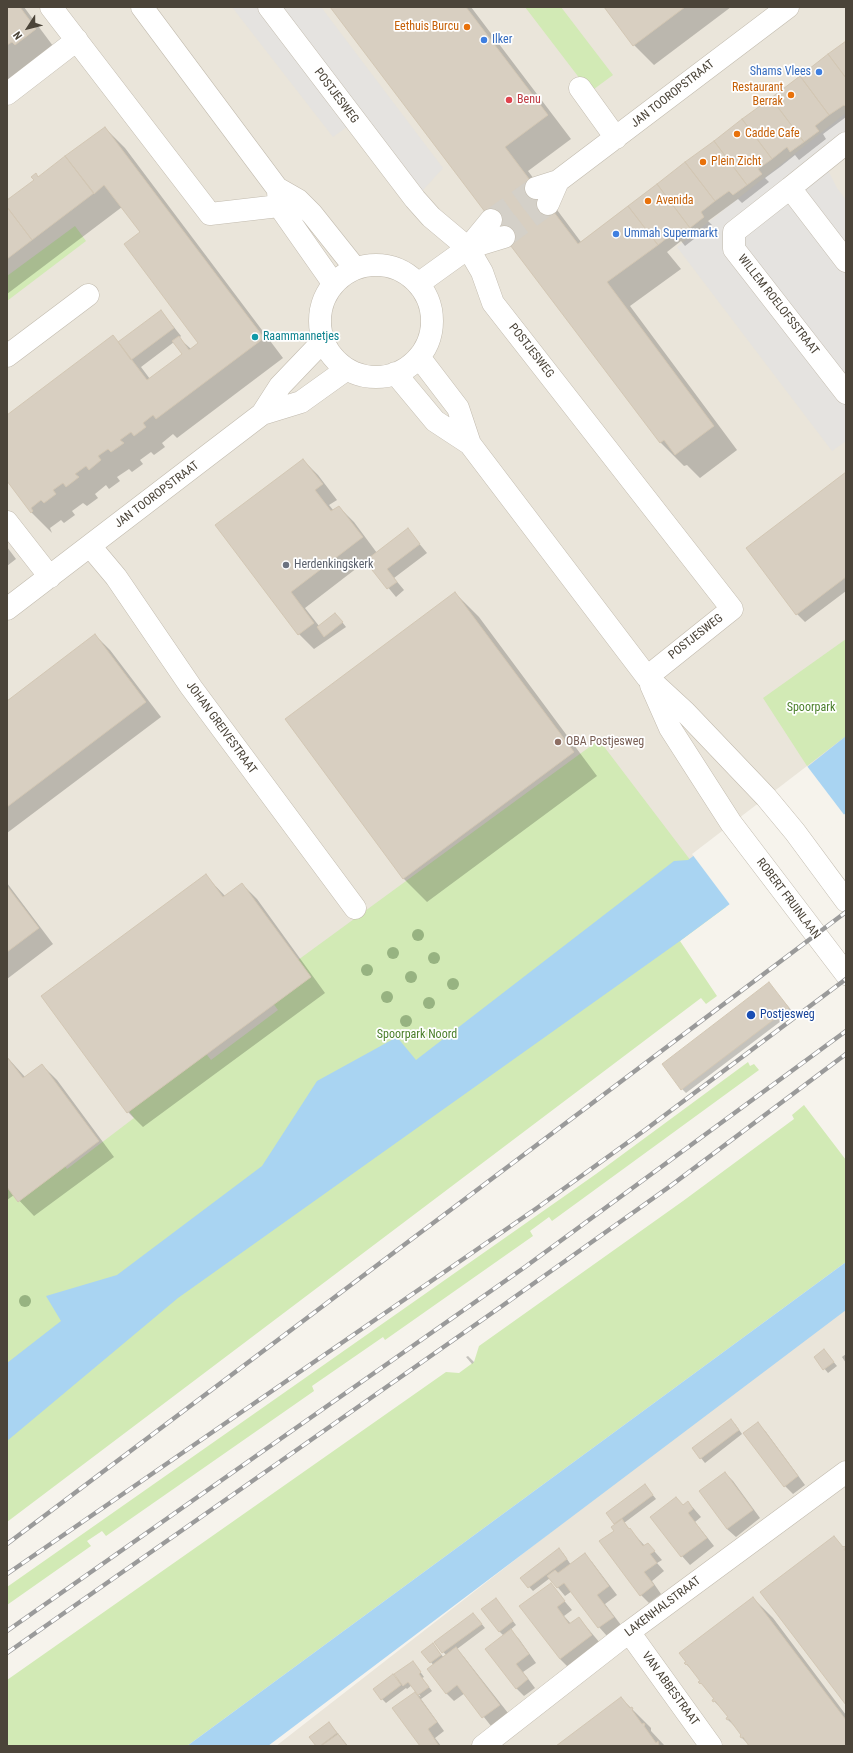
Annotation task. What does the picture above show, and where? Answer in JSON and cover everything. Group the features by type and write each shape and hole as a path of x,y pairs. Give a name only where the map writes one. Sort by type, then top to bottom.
{"street":[{"path":"51,7 210,214 278,197 298,200 312,214 355,268"},
{"path":"142,7 278,197 333,283"},
{"name":"POSTJESWEG","path":"270,7 415,199 431,217 468,248 482,272 493,303 732,609 647,677"},
{"name":"JAN TOOROPSTRAAT","path":"542,196 558,182 788,7"},
{"path":"7,94 77,40"},
{"path":"580,88 616,138"},
{"name":"WILLEM ROELOFSSTRAAT","path":"846,144 734,232 734,249 846,393"},
{"path":"790,188 846,261"},
{"path":"418,284 468,248 498,229"},
{"path":"369,264 389,266 408,274 418,284 428,301 432,320 431,334 426,346 419,357 412,364 396,373 375,377 365,376 347,369 333,357 323,341 319,326 320,310 325,296 333,283 344,274 355,268 369,264"},
{"path":"7,356 88,295"},
{"name":"JAN TOOROPSTRAAT","path":"7,609 262,414 280,386 323,341"},
{"path":"419,357 458,408 470,444 647,677 685,712 766,797 795,832 846,900"},
{"name":"JAN TOOROPSTRAAT","path":"262,414 301,402 347,369"},
{"path":"396,373 435,421 470,444"},
{"path":"7,522 50,576"},
{"name":"JOHAN GREIVESTRAAT","path":"90,546 116,577 191,688 355,908"},
{"name":"ROBERT FRUINLAAN","path":"647,677 670,728 731,823 846,974"},
{"name":"LAKENHALSTRAAT","path":"483,1746 629,1632 844,1477"},
{"name":"VAN ABBESTRAAT","path":"629,1632 712,1746"}],"shaded area":[{"path":"7,7 846,7 846,759 7,1386"},
{"path":"232,7 321,7 443,168 415,199 351,124 333,137"},
{"path":"846,113 846,132 819,152 837,188 846,200 846,441 832,451 677,247"},
{"path":"846,1302 846,1746 276,1746"}],"green space":[{"path":"525,7 561,7 613,75 590,92"},
{"path":"75,226 86,241 7,301 7,276"},
{"name":"Spoorpark","path":"846,639 846,736 807,766 763,698"},
{"name":"Spoorpark Noord","path":"599,740 726,907 680,941 717,996 706,1004 701,998 7,1522 7,1179 51,1146 67,1169 134,1118 117,1095 194,1038 211,1060 278,1010 261,987"},
{"path":"748,1062 750,1066 754,1064 759,1070 552,1221 549,1217 530,1231 533,1236 385,1340 383,1337 312,1386 314,1391 106,1536 102,1531 87,1541 91,1546 7,1605 7,1587 596,1174"},
{"path":"804,1105 846,1160 846,1262 187,1746 7,1746 7,1680 446,1372 459,1373 474,1362 479,1346 683,1201 794,1119 792,1115"}],"water":[{"path":"846,736 846,813 769,875 680,941 178,1298 7,1441 7,1363 61,1321 46,1296 117,1275 262,1166 317,1081 397,1037 416,1060 674,861 688,860 732,827"},
{"path":"846,1262 846,1310 268,1746 187,1746"}],"pier":[{"path":"807,766 845,816 770,877 731,906 692,854"}],"building":[{"path":"7,7 20,7 36,29 15,45 12,42 7,45"},
{"path":"330,7 466,7 548,115 505,147 578,244 628,206 658,245 607,282 714,426 675,455 664,440 660,443"},
{"path":"604,7 685,7 633,46"},
{"path":"846,41 846,78 828,54"},
{"path":"828,54 846,78 846,107 844,105 829,115 800,76"},
{"path":"800,76 829,115 815,126 819,131 804,142 771,98"},
{"path":"771,98 804,142 790,152 787,147 772,159 742,119"},
{"path":"742,119 772,159 758,169 762,174 747,185 714,141"},
{"path":"105,127 264,338 156,419 153,415 143,423 146,427 134,436 131,432 120,440 124,443 111,452 108,449 98,456 101,460 89,470 86,466 75,474 79,477 66,487 63,483 53,490 56,494 44,503 41,500 31,508 33,511 31,513 7,481 7,415 113,335 147,380 182,354 172,341 179,336 189,350 198,343 124,244 140,232 104,185 94,194 65,156"},
{"path":"714,141 747,185 733,195 729,191 715,201 685,162"},
{"path":"65,156 94,193 32,240 7,207 7,200 34,180 31,177 36,173 38,177"},
{"path":"685,162 715,201 701,212 704,217 690,228 657,184"},
{"path":"657,184 690,228 676,238 672,234 658,245 628,206"},
{"path":"7,207 32,240 7,259"},
{"path":"161,310 174,328 131,360 118,342"},
{"name":"Herdenkingskerk","path":"303,459 323,484 315,490 331,511 339,506 363,537 291,592 314,623 298,635 215,525"},
{"path":"846,472 846,577 796,615 746,548"},
{"path":"408,528 420,544 387,569 397,582 387,589 365,561"},
{"path":"455,592 574,752 403,879 285,719"},
{"path":"335,613 343,622 324,637 317,627"},
{"path":"95,634 146,702 7,807 7,701"},
{"path":"206,874 223,897 242,883 311,977 127,1113 41,996"},
{"path":"7,886 39,928 7,952"},
{"path":"769,982 789,1008 681,1090 662,1064"},
{"path":"7,1057 23,1078 42,1064 99,1141 18,1202 7,1187"},
{"path":"824,1349 834,1362 823,1370 814,1357"},
{"path":"731,1419 739,1430 700,1459 692,1448"},
{"path":"758,1422 798,1476 784,1487 743,1433"},
{"path":"725,1472 753,1510 727,1529 699,1491"},
{"path":"645,1484 653,1495 614,1524 606,1513"},
{"path":"676,1497 683,1505 688,1501 693,1509 688,1513 707,1538 681,1557 650,1517"},
{"path":"622,1519 643,1546 648,1543 655,1551 650,1554 657,1563 644,1572 654,1585 640,1596 599,1541 614,1531 611,1527"},
{"path":"834,1536 843,1547 844,1546 846,1548 844,1549 846,1552 846,1705 760,1592"},
{"path":"559,1548 567,1559 528,1588 520,1578"},
{"path":"585,1553 609,1586 597,1595 614,1617 598,1628 564,1583 557,1588 547,1576 555,1570 558,1573"},
{"path":"551,1583 565,1601 557,1607 569,1624 579,1617 592,1635 560,1659 519,1606"},
{"path":"753,1597 846,1720 846,1746 749,1746 743,1737 741,1738 741,1735 729,1719 727,1720 726,1718 728,1717 715,1701 713,1702 712,1700 714,1699 701,1683 700,1684 698,1682 700,1681 687,1664 686,1665 684,1663 686,1662 679,1653"},
{"path":"496,1598 513,1621 499,1632 481,1609"},
{"path":"473,1613 482,1624 442,1653 434,1642"},
{"path":"511,1629 529,1654 516,1664 528,1679 516,1689 485,1649"},
{"path":"433,1643 441,1655 430,1663 421,1652"},
{"path":"456,1647 500,1705 482,1718 457,1685 446,1694 427,1669"},
{"path":"413,1661 421,1672 419,1674 429,1687 418,1695 408,1682 403,1686 394,1674"},
{"path":"393,1674 401,1685 381,1700 373,1689"},
{"path":"415,1692 437,1722 428,1729 439,1746 420,1746 392,1708"},
{"path":"621,1697 630,1708 632,1707 632,1710 642,1724 644,1723 644,1726 656,1743 658,1741 659,1746 556,1746"},
{"path":"329,1722 337,1733 320,1746 316,1746 309,1737"},
{"path":"338,1734 347,1746 321,1746"}],"tunnel":[{"path":"491,220 536,188"},
{"path":"504,237 548,204"}],"railway":[{"path":"7,1544 846,912"},
{"path":"7,1574 537,1208 645,1130 846,979"},
{"path":"7,1631 525,1267 846,1031"},
{"path":"7,1653 669,1187 846,1054"}],"place":[{"name":"Eethuis Burcu","path":"467,27"},
{"name":"Ilker","path":"484,40"},
{"name":"Shams Vlees","path":"819,72"},
{"name":"Restaurant Berrak","path":"791,95"},
{"name":"Benu","path":"509,100"},
{"name":"Cadde Cafe","path":"737,134"},
{"name":"Plein Zicht","path":"703,162"},
{"name":"Avenida","path":"648,201"},
{"name":"Ummah Supermarkt","path":"616,234"},
{"name":"Raammannetjes","path":"255,337"},
{"name":"Herdenkingskerk","path":"286,565"},
{"name":"OBA Postjesweg","path":"558,742"},
{"name":"Postjesweg","path":"751,1015"}]}
